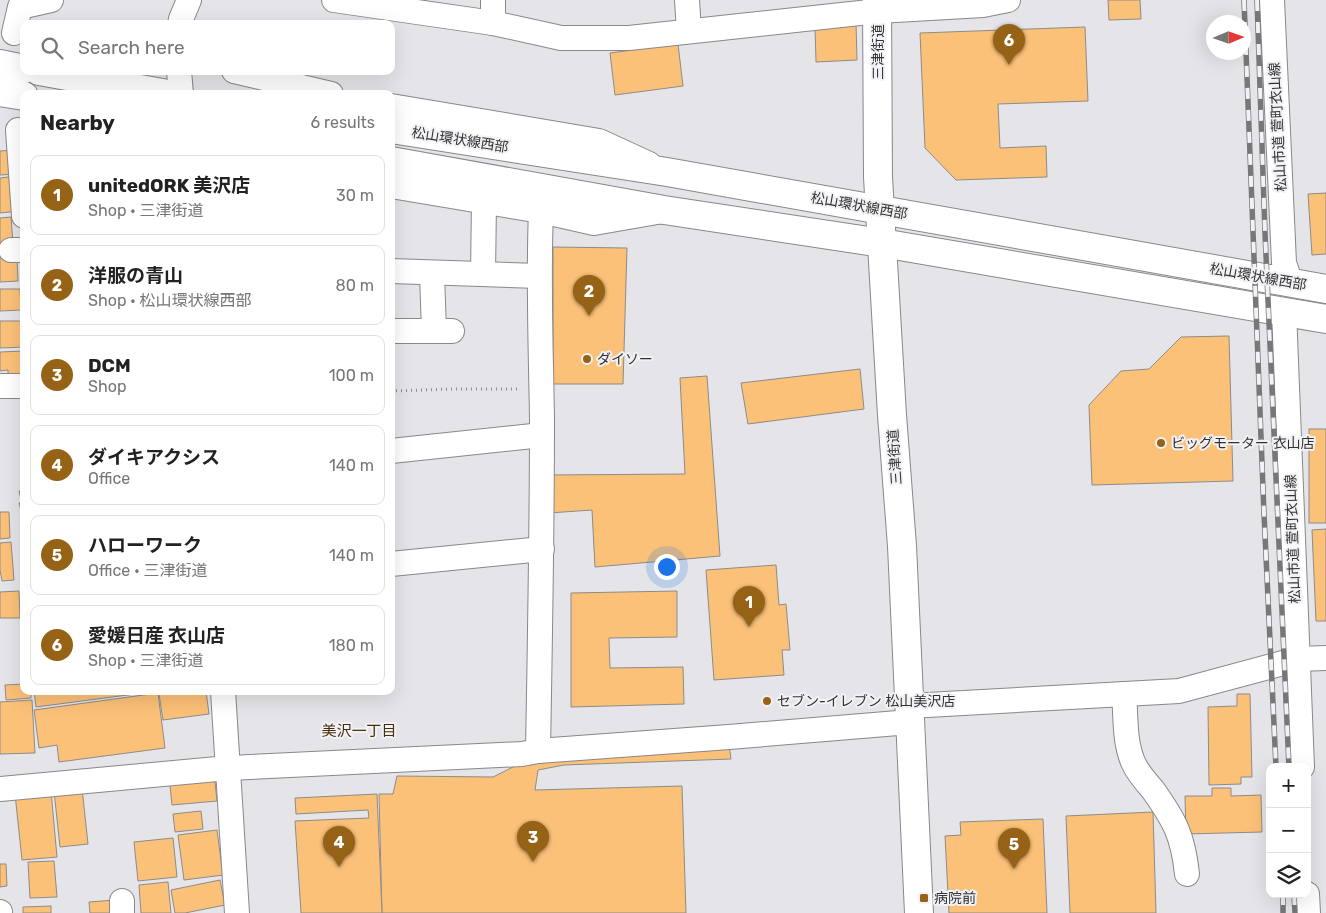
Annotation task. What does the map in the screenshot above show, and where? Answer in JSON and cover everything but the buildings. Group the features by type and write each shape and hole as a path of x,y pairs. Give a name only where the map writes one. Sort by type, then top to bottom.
{"street":[{"path":"13,33 20,8 51,0"},
{"path":"181,20 189,0"},
{"path":"334,0 493,11 561,38 630,38 877,6 984,5 1008,0"},
{"path":"687,0 689,31"},
{"name":"松山市道 萱町衣山線","path":"1272,0 1284,263 1292,282"},
{"name":"三津街道","path":"877,6 879,209 902,546 919,913"},
{"path":"0,64 20,68"},
{"path":"61,75 146,90"},
{"path":"179,75 181,90"},
{"path":"251,75 314,90"},
{"path":"0,92 20,95"},
{"path":"395,107 599,141 667,172"},
{"path":"14,129 20,181"},
{"name":"松山環状線西部","path":"395,130 667,172 1326,289"},
{"name":"松山環状線西部","path":"395,162 664,210 882,243 1326,319"},
{"path":"395,187 541,211 594,223 664,210"},
{"path":"483,274 484,202"},
{"path":"538,751 542,549 542,389 539,276 541,211"},
{"path":"395,271 539,276"},
{"path":"395,330 443,331 432,274"},
{"name":"松山市道 萱町衣山線","path":"1284,311 1302,763"},
{"path":"0,386 20,386"},
{"path":"395,451 542,435"},
{"path":"395,564 542,549"},
{"path":"0,789 228,768 522,754 538,751 720,738 909,714 1124,694 1179,691 1298,659 1326,658"},
{"path":"1124,694 1128,744 1133,764 1168,811 1180,834 1187,874"},
{"path":"223,695 237,913"},
{"path":"1307,898 1308,913"}],"path":[{"path":"395,391 542,389"}],"railway":[{"path":"1244,0 1276,763"},
{"path":"1257,0 1265,233 1289,763"},
{"path":"1283,898 1283,913"},
{"path":"1294,898 1295,913"}],"place":[{"name":"愛媛日産 衣山店","path":"1009,65"},
{"name":"洋服の青山","path":"589,316"},
{"name":"ダイソー","path":"587,359"},
{"name":"ビッグモーター 衣山店","path":"1161,443"},
{"name":"unitedORK 美沢店","path":"749,627"},
{"name":"セブン-イレブン 松山美沢店","path":"767,701"},
{"name":"DCM","path":"533,862"},
{"name":"ダイキアクシス","path":"339,867"},
{"name":"ハローワーク","path":"1014,869"},
{"name":"病院前","path":"924,898"}],"district":[{"name":"美沢一丁目","path":"359,731"}]}
